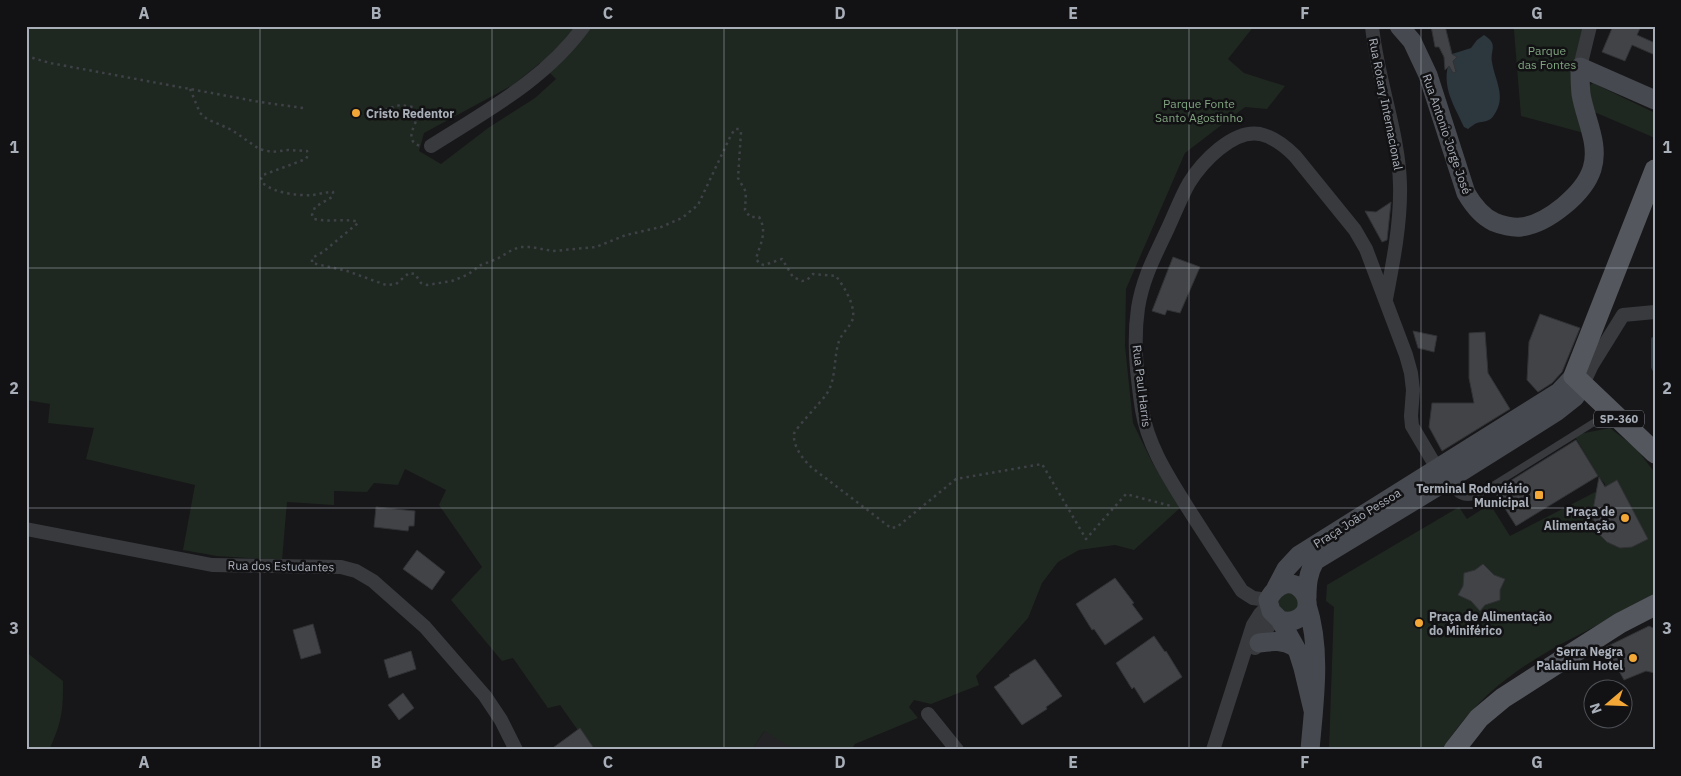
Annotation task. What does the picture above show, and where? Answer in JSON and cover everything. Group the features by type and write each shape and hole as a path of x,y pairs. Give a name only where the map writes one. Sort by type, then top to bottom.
{"main road":[{"path":"1578,380 1601,305 1655,170"},
{"name":"SP-360","path":"1578,380 1655,453"},
{"path":"1454,750 1480,718 1503,698 1620,623 1650,610"}],"street":[{"path":"431,146 534,78 556,60 584,26"},
{"name":"Rua Rotary Internacional","path":"1372,26 1374,52 1390,120 1400,186 1395,249 1386,301"},
{"name":"Rua Antonio Jorge José","path":"1399,26 1412,41 1428,75 1466,193 1475,208 1486,217 1507,226 1521,227 1547,217 1560,209 1576,195 1592,168 1594,147 1581,94 1580,67"},
{"path":"1590,26 1580,67 1655,100"},
{"name":"Rua Paul Harris","path":"1274,606 1253,598 1242,591 1158,461 1148,437 1142,411 1135,353 1138,310 1144,280 1190,183 1203,164 1222,146 1246,134 1259,134 1285,146 1356,230 1366,249 1386,301"},
{"path":"1386,301 1410,373 1413,390 1412,426 1441,476"},
{"path":"1601,305 1624,315 1655,312"},
{"path":"1578,380 1592,365 1624,315"},
{"name":"Praça João Pessoa","path":"1274,606 1286,569 1299,555 1556,412 1575,397 1578,380"},
{"name":"Praça João Pessoa","path":"1313,710 1316,687 1314,634 1307,602 1307,580 1310,570 1315,561 1441,476"},
{"name":"Rua dos Estudantes","path":"26,529 212,565 341,567 356,571 373,581 426,628 484,696 501,720 516,750"},
{"path":"1242,660 1259,642 1281,585 1294,584 1300,588 1307,602 1306,611 1298,620 1292,622 1274,606"},
{"path":"1274,606 1304,668 1313,710 1310,750"},
{"path":"1200,750 1215,745 1253,625 1260,614 1274,606"},
{"path":"1259,642 1286,642 1295,647"},
{"path":"928,714 957,750"}],"lane":[{"path":"1441,476 1463,498 1469,499 1612,412"}],"path":[{"path":"26,56 50,64 302,108"},
{"path":"190,89 200,113 207,119 232,130 259,149 272,152 288,150 307,151 306,159 263,175 261,178 264,184 276,190 295,194 311,195 333,192 333,195 315,207 312,215 314,219 325,222 354,220 358,223 323,252 312,258 312,263 347,271 386,285 396,284 409,274 415,274 421,283 427,285 452,281 520,247 553,251 596,247 626,235 668,224 682,218 698,205 731,135 735,129 739,129 738,178 746,192 745,210 750,216 759,217 764,228 764,236 756,259 760,264 764,265 782,259 794,277 802,282 813,274 836,276 852,308 853,319 840,340 831,387 810,416 798,426 794,433 796,446 802,457 811,467 891,528 897,527 956,478 1042,464 1086,539 1126,494 1189,511"},
{"path":"359,110 384,110 400,105 413,107 418,114 411,132 413,142 421,146 431,146"}],"shaded area":[{"path":"1484,35 1489,38 1493,45 1492,62 1499,89 1500,102 1491,119 1476,123 1468,129 1464,127 1449,92 1447,83 1448,64 1452,54 1471,48"},
{"path":"764,731 808,750 752,750"}],"green space":[{"name":"Parque Fonte Santo Agostinho","path":"26,26 1254,26 1228,59 1244,73 1285,86 1267,109 1245,107 1185,153 1126,289 1125,346 1133,423 1152,462 1180,508 1134,550 1115,545 1079,550 1058,562 1042,583 1028,618 976,676 979,685 931,704 914,700 909,707 918,718 855,744 851,750 795,750 764,731 752,750 592,750 560,705 548,708 513,658 502,661 451,600 482,567 439,505 446,490 405,469 398,485 374,483 367,492 334,491 334,505 287,502 282,560 217,556 183,550 195,485 86,459 94,428 48,423 50,404 26,400","holes":["540,63 556,79 535,98 488,128 441,164 419,151 424,133 513,85"]},
{"name":"Parque das Fontes","path":"1512,26 1587,26 1584,133 1521,116 1514,30"},
{"path":"1593,83 1655,113 1655,138 1592,111 1589,86"},
{"path":"1610,428 1636,448 1655,473 1655,596 1567,641 1507,678 1473,709 1442,750 1329,750 1334,607 1326,601 1327,585 1459,507 1467,519 1490,504 1510,536 1605,487 1605,484 1598,476 1574,435"},
{"path":"1287,591 1300,599 1296,613 1281,612 1277,598"},
{"path":"26,652 63,681 61,716 57,732 49,750 26,750"}],"building":[{"path":"1431,26 1445,26 1452,54 1457,57 1453,61 1456,72 1453,73 1449,66 1445,70 1444,57 1439,47 1435,47"},
{"path":"1613,26 1641,26 1637,35 1655,43 1655,55 1632,45 1625,61 1602,52"},
{"path":"1391,202 1387,240 1382,242 1365,211 1376,212"},
{"path":"1173,257 1200,267 1180,313 1167,310 1165,315 1152,311"},
{"path":"1540,314 1580,328 1562,372 1552,383 1538,392 1527,380 1529,342"},
{"path":"1413,331 1437,336 1434,352 1418,348"},
{"path":"1485,332 1488,373 1510,409 1442,451 1429,427 1432,403 1474,403 1469,378 1469,333"},
{"path":"1576,440 1598,476 1516,526 1494,491"},
{"path":"1599,477 1605,487 1617,480 1648,539 1632,547 1620,548 1607,542 1597,532 1592,515"},
{"path":"376,507 415,511 414,526 409,526 408,531 374,527"},
{"path":"417,550 445,572 432,590 403,569"},
{"path":"1483,564 1494,575 1505,579 1500,590 1500,600 1485,605 1480,611 1471,601 1458,595 1463,586 1464,573 1475,570"},
{"path":"1115,578 1134,603 1132,604 1143,619 1105,645 1094,629 1092,630 1076,604"},
{"path":"313,624 321,653 301,659 293,630"},
{"name":"Serra Negra Paladium Hotel","path":"1649,626 1655,629 1655,673 1646,671 1629,678 1623,678 1606,647"},
{"path":"1154,636 1182,677 1144,703 1134,687 1132,689 1116,663"},
{"path":"411,651 416,669 389,678 384,660"},
{"path":"1035,659 1062,696 1046,707 1047,709 1022,725 994,687"},
{"path":"403,693 414,708 399,720 388,705"},
{"path":"580,728 595,750 550,750"}],"waterway":[{"path":"1653,339 1653,367 1655,371"}],"place":[{"name":"Cristo Redentor","path":"356,113"},
{"name":"Terminal Rodoviário Municipal","path":"1539,495"},
{"name":"Praça de Alimentação","path":"1625,518"},
{"name":"Praça de Alimentação do Miniférico","path":"1419,623"},
{"name":"Serra Negra Paladium Hotel","path":"1633,658"}]}
